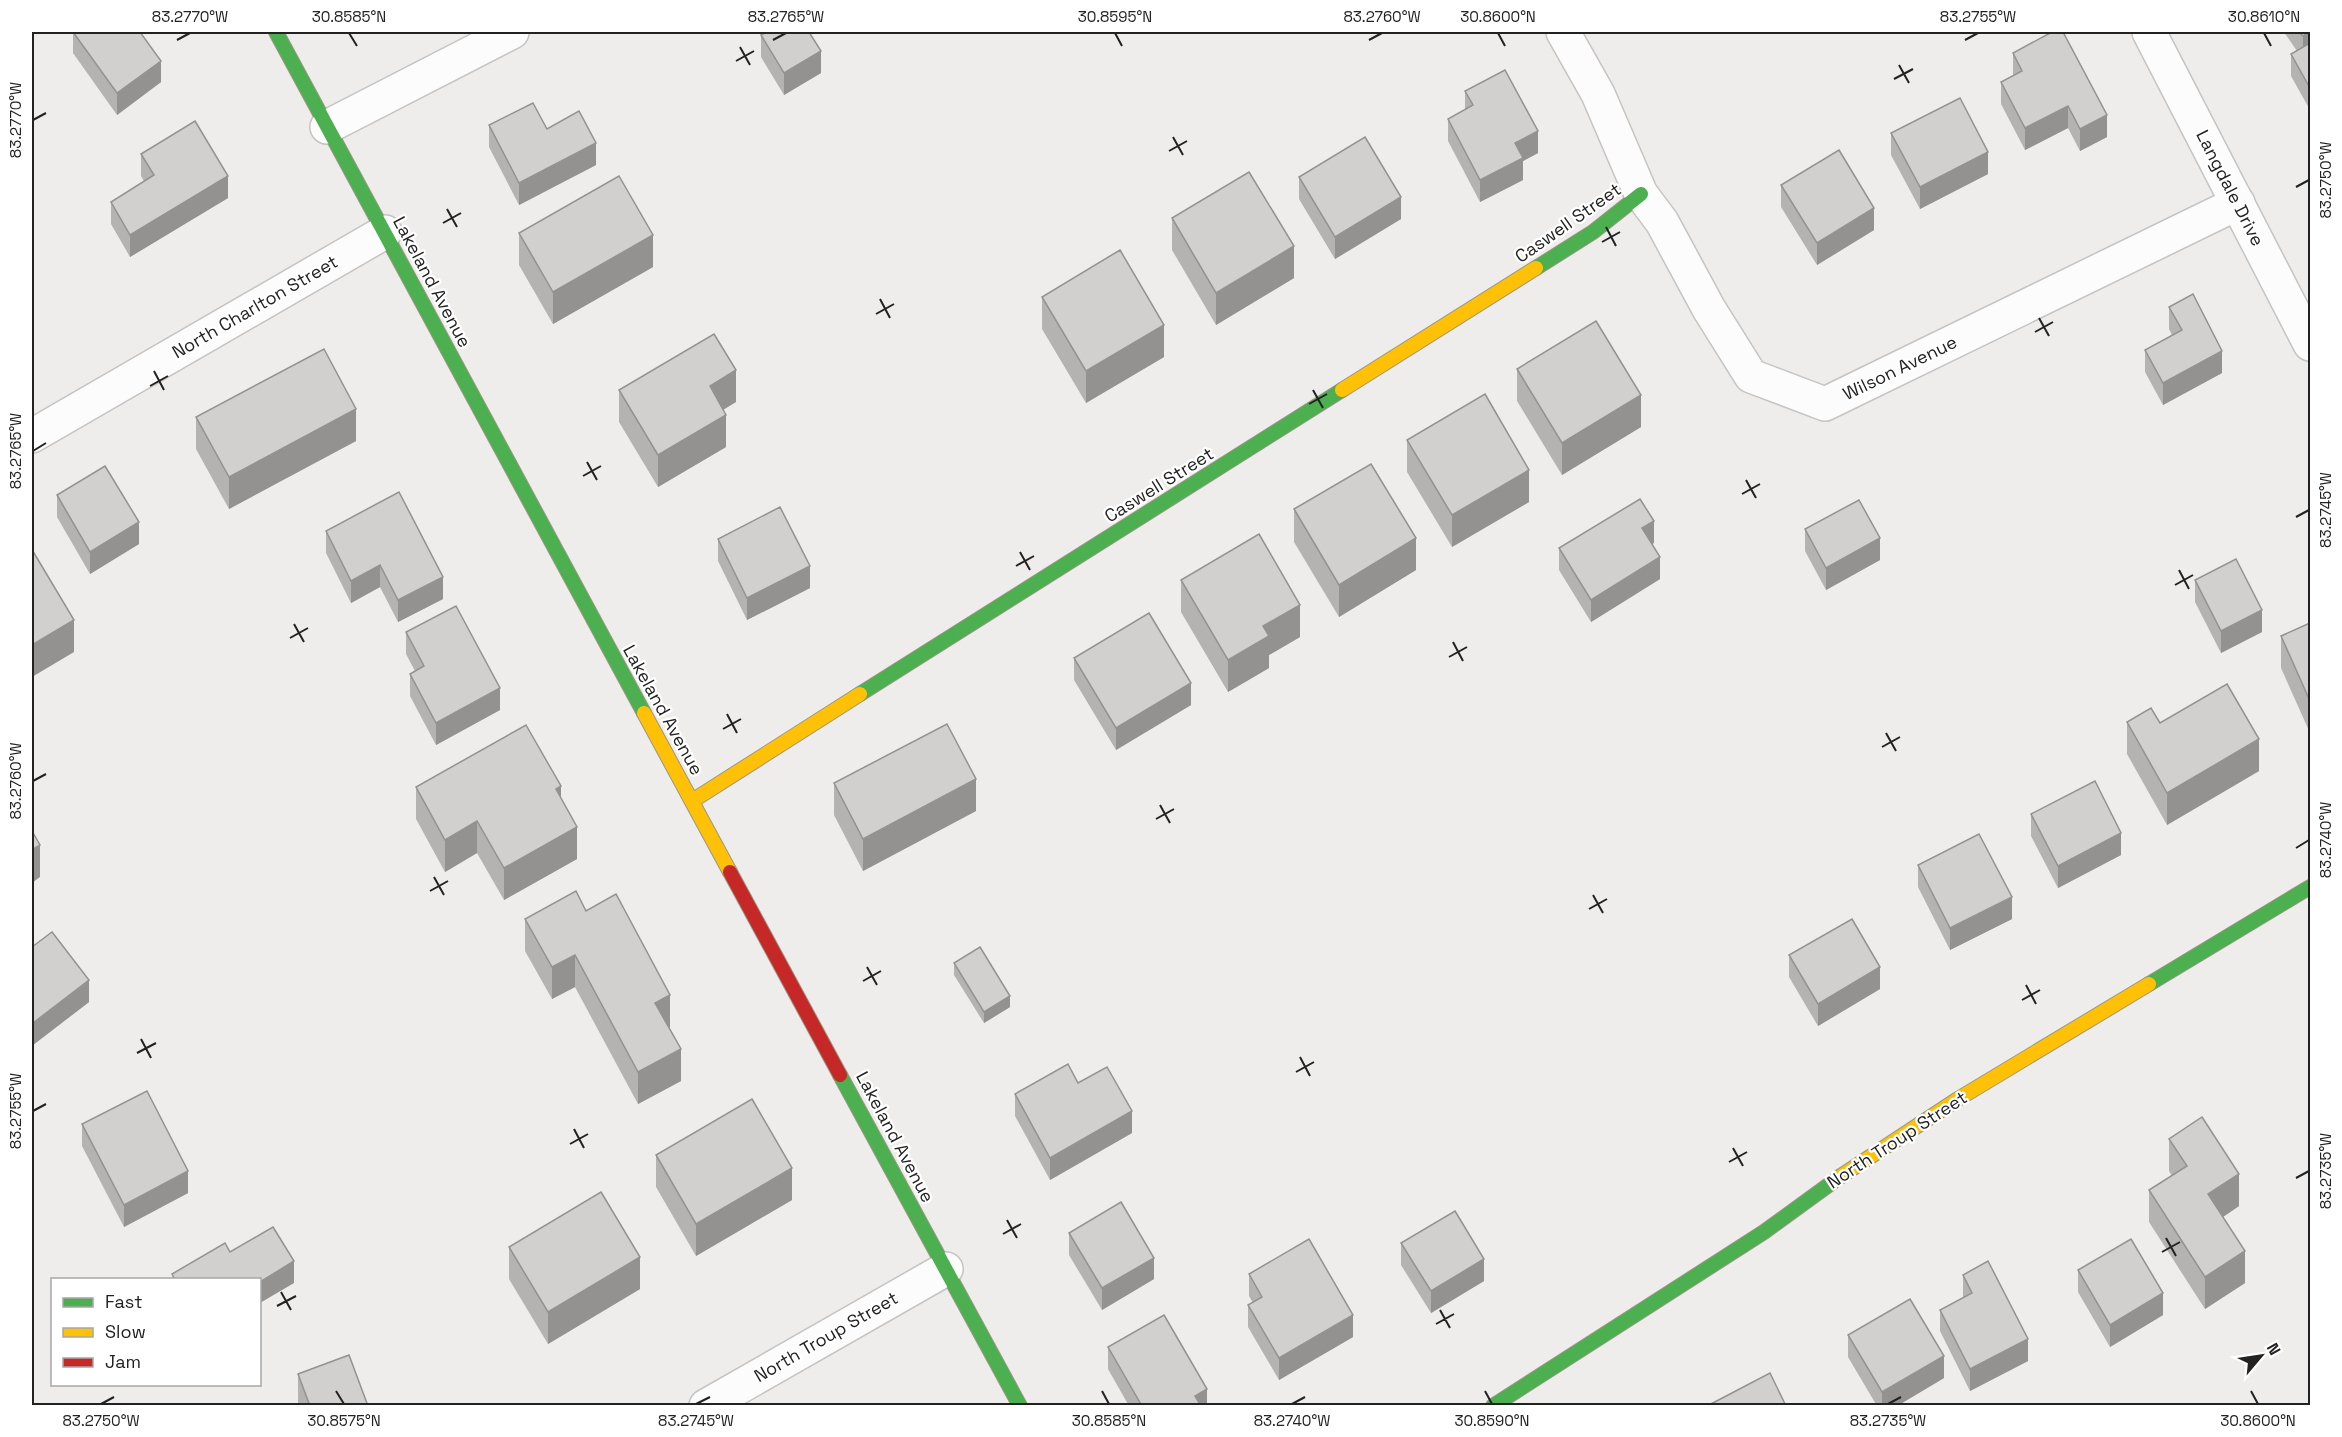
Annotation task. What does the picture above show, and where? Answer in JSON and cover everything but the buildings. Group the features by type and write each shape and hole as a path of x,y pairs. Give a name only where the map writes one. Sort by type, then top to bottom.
{"street":[{"name":"Lakeland Avenue","path":"276,32 574,587 1020,1406"},
{"path":"327,127 512,32"},
{"name":"Wilson Avenue","path":"1563,32 1598,94 1641,194 1662,222 1709,309 1751,376 1826,404 2238,203"},
{"name":"Langdale Drive","path":"2149,32 2310,344"},
{"name":"Caswell Street","path":"692,801 941,641 1584,238 1641,194"},
{"name":"North Charlton Street","path":"32,436 384,232"},
{"name":"North Troup Street","path":"1493,1406 1764,1232 1842,1175 1958,1099 2310,887"},
{"name":"North Troup Street","path":"706,1406 946,1269"}],"traffic: fast":[{"path":"276,32 644,713"},
{"path":"1536,268 1593,232 1641,194"},
{"path":"860,694 1342,390"},
{"path":"2149,984 2310,887"},
{"path":"840,1075 1020,1406"},
{"path":"1493,1406 1764,1232 1841,1176"}],"traffic: slow":[{"path":"1342,390 1536,268"},
{"path":"692,801 860,694"},
{"path":"644,713 730,872"},
{"path":"1841,1176 1958,1099 2149,984"}],"traffic: jam":[{"path":"730,872 840,1075"}]}
